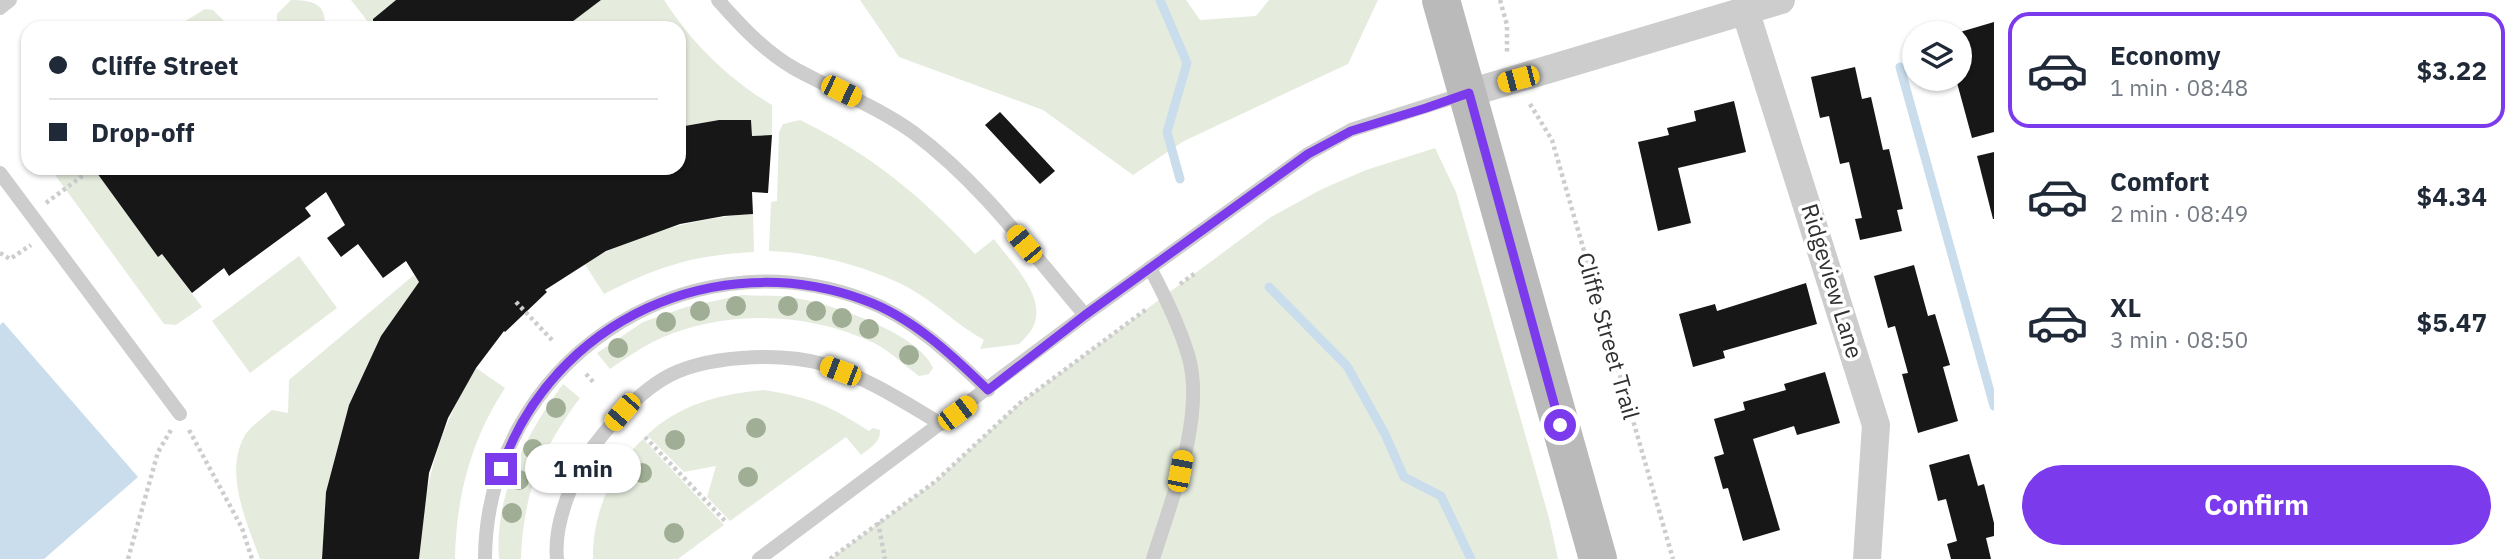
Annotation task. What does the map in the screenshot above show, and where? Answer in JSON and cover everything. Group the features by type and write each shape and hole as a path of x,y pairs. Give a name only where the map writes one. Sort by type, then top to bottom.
{"main road":[{"path":"1441,0 1598,559"}],"street":[{"path":"1469,93 1781,0"},
{"name":"Ridgeview Lane","path":"1745,10 1831,275 1876,425 1867,559"}],"lane":[{"path":"0,8 10,0"},
{"path":"718,0 751,36 795,69 864,103 913,132 964,175 1085,315"},
{"path":"760,559 1085,315 1319,148 1351,131 1469,93"},
{"path":"0,173 180,414"},
{"path":"1150,268 1165,296 1189,359 1192,407 1180,471 1153,559"},
{"path":"485,559 492,494 509,444 536,398 570,359 604,331 667,299 708,287 761,281 816,287 865,300 912,324 952,355 988,390"},
{"path":"557,559 556,548 568,493 593,445 622,412 664,379 713,361 769,357 822,364 876,385 942,424"}],"path":[{"path":"1500,0 1507,25 1506,51"},
{"name":"Cliffe Street Trail","path":"1536,117 1552,141 1673,559"},
{"path":"65,189 84,175"},
{"path":"0,253 10,259 46,234"},
{"path":"830,559 936,481 1020,402 1197,272"},
{"path":"516,302 552,340"},
{"path":"128,559 158,452 180,414"},
{"path":"180,414 242,528 252,559"},
{"path":"645,437 727,523"},
{"path":"878,522 886,559"}],"shaded area":[{"path":"291,0 305,1 321,8 325,21 277,21 277,14"},
{"path":"351,0 396,0 373,21 368,21"},
{"path":"601,0 664,0 680,21 573,21"},
{"path":"860,0 1186,0 1200,20 1256,16 1269,0 1378,0 1348,64 1184,141 1133,175 1043,110 899,57"},
{"path":"205,9 213,10 224,21 185,21"},
{"path":"686,30 726,72 772,105 772,135 752,136 751,120 719,120 686,126"},
{"path":"800,120 850,147 894,178 935,213 975,254 994,239 1024,278 1034,300 1034,325 1019,344 980,349 984,340 919,294 894,280 859,267 822,258 769,251 771,202 777,201 779,132 783,124"},
{"path":"1435,148 1456,192 1549,518 1558,559 830,559 936,481 1020,403 1271,217 1322,189 1366,170"},
{"path":"55,175 98,175 158,257 162,254 202,307 176,325 164,324"},
{"path":"753,214 754,252 712,256 676,264 641,276 604,294 584,263 666,229 708,219"},
{"path":"299,256 337,308 250,373 212,321"},
{"path":"414,275 419,282 381,336 349,405 326,492 322,559 260,559 244,514 237,482 238,451 246,433 272,410 288,413 289,380"},
{"path":"742,295 811,301 872,322 911,343 925,355 933,368 929,374 919,376 882,347 851,333 797,320 769,318 714,322 687,329 654,341 610,369 597,353 643,322 686,307"},
{"path":"476,368 505,388 483,428 468,470 458,514 455,559 419,559 429,482 435,459 451,414"},
{"path":"563,384 580,398 545,455 530,493 521,559 499,559 502,512 515,466 537,423"},
{"path":"764,390 820,404 869,431 873,428 880,430 879,438 861,455 846,437 730,521 707,497 716,466 684,472 647,435 673,415 701,402"},
{"path":"643,439 724,525 678,559 593,559 596,526 606,494 622,464"}],"water":[{"path":"3,322 138,477 44,559 0,559 0,325"}],"building":[{"path":"396,0 601,0 573,21 373,19"},
{"path":"1994,22 1994,132 1972,138 1959,91 1972,91 1972,28"},
{"path":"1855,67 1862,99 1871,97 1883,150 1889,149 1903,209 1897,210 1902,231 1860,240 1855,219 1862,218 1849,162 1840,164 1829,116 1820,118 1811,77"},
{"path":"1734,101 1746,152 1678,168 1691,223 1658,231 1638,142 1669,135 1667,128 1696,121 1694,111"},
{"path":"1000,112 1055,171 1040,184 985,125"},
{"path":"719,120 751,120 752,136 772,135 768,193 752,192 753,214 680,224 606,251 545,290 547,292 504,331 476,368 448,418 429,473 419,559 322,559 326,492 349,405 381,336 419,282 406,261 383,278 358,244 341,257 327,238 345,225 326,192 305,208 311,216 229,276 224,268 192,293 162,254 158,257 98,175 686,175 686,126"},
{"path":"1994,152 1994,219 1993,219 1977,156"},
{"path":"1914,265 1928,316 1935,314 1950,365 1943,367 1958,421 1918,433 1902,374 1908,373 1895,326 1888,328 1874,276"},
{"path":"1806,283 1817,324 1723,351 1725,358 1693,367 1679,314 1715,304 1717,311"},
{"path":"1825,372 1840,423 1797,435 1794,426 1753,439 1780,530 1743,541 1728,488 1723,489 1714,457 1724,454 1714,419 1745,410 1743,402 1786,390 1784,384"},
{"path":"1969,454 1978,486 1984,484 1994,523 1994,536 1986,538 1991,559 1951,559 1947,544 1957,541 1946,499 1938,501 1929,465"}],"waterway":[{"path":"1160,0 1187,63 1167,132 1180,179"},
{"path":"1900,67 1994,406"},
{"path":"1269,287 1347,366 1385,434 1404,477 1441,496 1471,559"}],"route":[{"path":"501,469 509,444 536,398 570,359 604,331 635,314 667,299 708,287 761,281 816,287 865,300 912,324 952,355 988,390 1085,315 1308,154 1351,131 1469,93 1560,425"}]}
